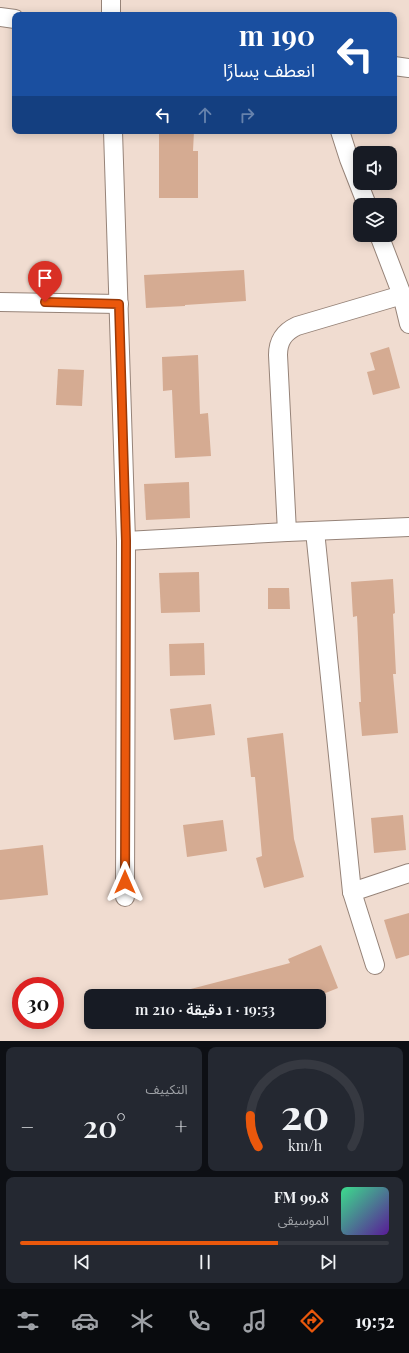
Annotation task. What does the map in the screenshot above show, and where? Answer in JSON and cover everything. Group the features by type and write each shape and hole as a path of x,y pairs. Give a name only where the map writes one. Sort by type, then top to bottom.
{"street":[{"path":"110,12 111,0"},
{"path":"0,17 12,19"},
{"path":"397,66 409,68"},
{"path":"113,134 126,541 125,897"},
{"path":"341,134 364,198"},
{"path":"382,242 402,295 409,324"},
{"path":"287,532 278,355 280,340 285,333 297,326 402,295"},
{"path":"0,302 119,304"},
{"path":"126,541 409,527"},
{"path":"315,531 352,892 375,965"},
{"path":"352,892 409,873"}],"building":[{"path":"159,134 194,134 193,151 198,151 198,198 159,198"},
{"path":"244,270 246,301 146,308 144,275"},
{"path":"389,347 400,388 373,395 367,372 375,370 370,353"},
{"path":"198,355 200,414 208,413 211,456 175,458 172,390 163,391 162,357"},
{"path":"58,369 84,370 82,406 56,405"},
{"path":"189,482 190,518 146,520 144,484"},
{"path":"199,572 200,612 161,613 159,573"},
{"path":"393,579 396,674 393,674 398,733 362,736 359,702 361,702 357,616 353,617 351,582"},
{"path":"268,588 289,588 290,609 268,609"},
{"path":"204,643 205,675 170,676 169,644"},
{"path":"211,704 215,735 174,740 170,709"},
{"path":"283,733 294,839 304,877 264,888 256,858 262,856 255,777 251,777 247,738"},
{"path":"403,815 406,850 374,853 371,818"},
{"path":"223,820 227,851 187,857 183,825"},
{"path":"43,845 48,895 0,900 0,850"},
{"path":"409,913 409,955 396,959 384,920"},
{"path":"321,945 338,988 326,993 326,989 191,989 290,963 288,959"}],"route":[{"path":"45,302 119,304 126,541 125,882"}]}
